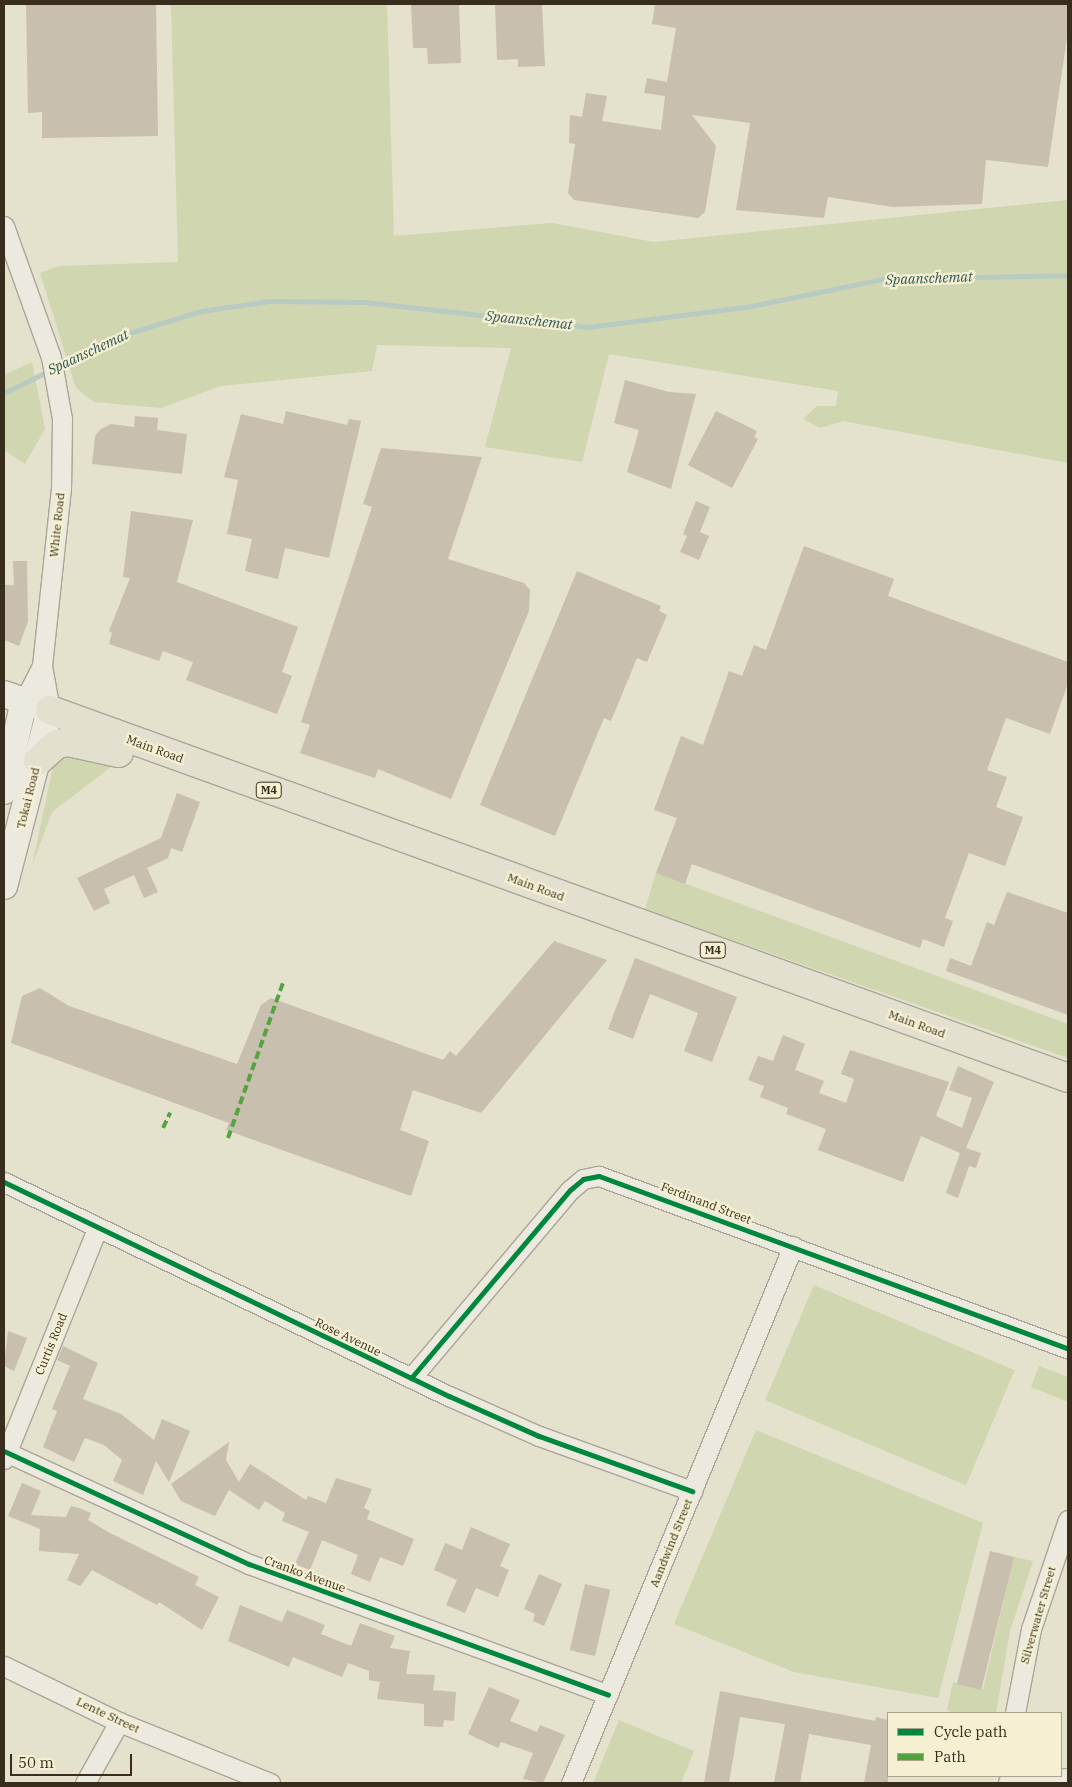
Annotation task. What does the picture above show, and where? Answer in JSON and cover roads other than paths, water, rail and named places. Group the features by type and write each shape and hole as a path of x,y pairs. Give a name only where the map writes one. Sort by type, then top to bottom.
{"main road":[{"name":"Main Road","path":"14,698 1068,1078"},
{"name":"Tokai Road","path":"4,791 14,698"},
{"name":"Tokai Road","path":"4,886 50,710"},
{"path":"38,761 57,744 96,746 261,800 453,870 493,871"}],"street":[{"name":"White Road","path":"4,226 51,356 58,384 61,480 42,666 50,710"},
{"name":"White Road","path":"14,698 42,666"},
{"name":"Ferdinand Street","path":"411,1378 570,1190 590,1176 611,1178 1068,1350"},
{"name":"Rose Avenue","path":"4,1182 97,1229 411,1378 539,1436 692,1491"},
{"name":"Curtis Road","path":"5,1454 97,1229"},
{"name":"Aandwind Street","path":"571,1783 793,1246"},
{"name":"Cranko Avenue","path":"5,1454 249,1564 608,1695"},
{"name":"Silverwater Street","path":"1015,1712 1031,1628 1062,1555 1068,1520"},
{"name":"Lente Street","path":"4,1666 120,1722 270,1783"},
{"path":"85,1783 120,1722"},
{"path":"1008,1780 1068,1778"}],"waterway":[{"name":"Spaanschemat","path":"4,393 119,336 201,311 269,301 365,302 588,327 751,306 883,279 1068,275"}]}
